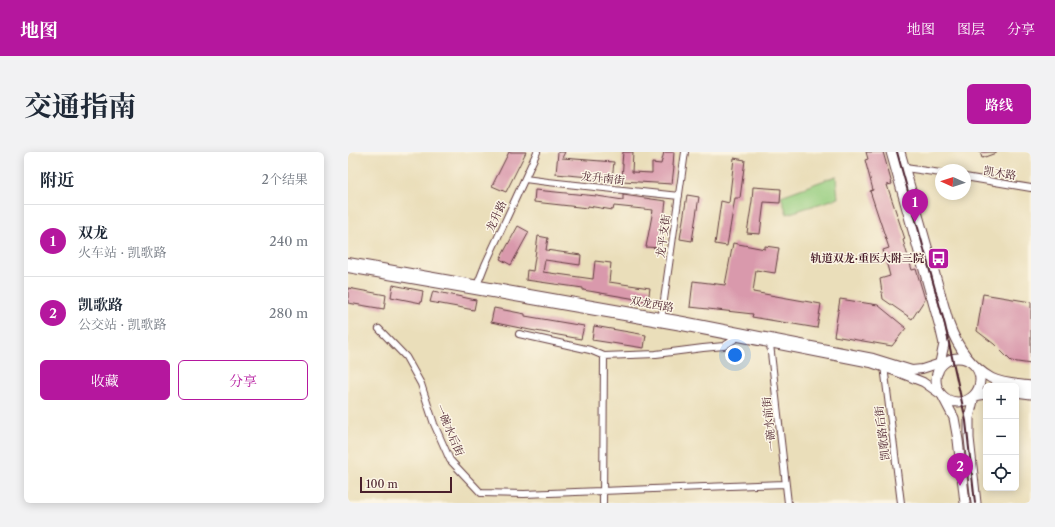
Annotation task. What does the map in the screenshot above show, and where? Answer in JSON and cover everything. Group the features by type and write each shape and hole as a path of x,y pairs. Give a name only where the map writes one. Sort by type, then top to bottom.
{"main road":[{"path":"892,152 944,344 936,379 939,391 954,418 965,503"},
{"path":"900,152 949,324 960,348 978,370 980,377 978,391 968,400 955,402 948,400 943,396"},
{"name":"双龙西路","path":"348,262 661,320 812,345 873,358 923,382 943,396"},
{"name":"双龙西路","path":"348,268 477,287"},
{"name":"双龙西路","path":"661,320 770,344 864,362 884,364 912,370 939,368"},
{"path":"939,368 950,360 962,359 968,361 992,378 1009,383 1031,386"},
{"path":"1019,392 1031,394"},
{"path":"974,396 983,394"},
{"path":"974,396 969,418 969,438 976,503"}],"street":[{"name":"龙升路","path":"477,287 485,265 537,152"},
{"name":"龙平支街","path":"661,320 685,152"},
{"path":"905,168 935,172"},
{"name":"凯木路","path":"971,178 1031,188"},
{"name":"龙升南街","path":"525,179 679,196"},
{"name":"一碗水后街","path":"379,329 406,357 421,384 434,424 450,460 481,493 524,494 785,484"},
{"path":"519,334 590,350 604,356 656,354 724,346 738,337"},
{"name":"一碗水前街","path":"770,344 788,503"},
{"path":"603,503 604,356"},
{"name":"凯歌路后街","path":"884,364 901,503"}],"green space":[{"path":"836,176 838,198 787,214 781,196"}],"building":[{"path":"509,152 526,152 506,192 492,186"},
{"path":"558,152 565,152 562,158 614,162 612,179 556,174"},
{"path":"623,152 633,152 632,172 652,173 652,163 661,164 664,152 674,152 672,184 622,181"},
{"path":"866,152 883,152 892,184 887,185 905,239 903,240 912,270 916,269 925,299 912,319 883,299 880,279 890,276 883,250 889,248 870,191 873,190 865,160 868,159"},
{"path":"980,152 996,152 996,153 982,158"},
{"path":"734,158 745,160 740,198 735,198 727,246 715,244 721,201 729,203"},
{"path":"753,187 781,189 780,203 764,202 760,234 747,233"},
{"path":"535,190 623,200 623,195 666,201 660,248 646,247 653,210 614,206 613,210 588,206 588,208 534,202"},
{"path":"687,195 699,197 692,241 680,239"},
{"path":"518,226 529,232 511,265 500,259"},
{"path":"538,236 548,238 546,250 581,255 580,265 545,260 543,272 593,279 595,261 611,263 609,282 650,288 648,301 583,290 583,288 526,280 527,270 533,271"},
{"path":"733,243 765,249 765,246 779,248 775,273 756,270 753,292 821,304 817,328 752,317 753,314 690,307 693,281 725,285"},
{"path":"393,285 423,291 421,303 391,297"},
{"path":"348,288 386,295 384,309 348,303"},
{"path":"433,291 476,300 474,310 430,302"},
{"path":"983,294 1031,302 1031,364 1011,361 994,344 977,331"},
{"path":"840,299 878,305 906,328 892,346 834,336"},
{"path":"494,308 525,314 525,316 584,326 581,339 491,322"},
{"path":"594,326 646,335 644,348 592,340"}],"railway":[{"path":"897,152 945,325 966,421 975,503"}],"place":[{"name":"双龙","path":"915,222"},
{"name":"轨道双龙·重医大附三院","path":"939,258"},
{"name":"凯歌路","path":"960,486"}]}
